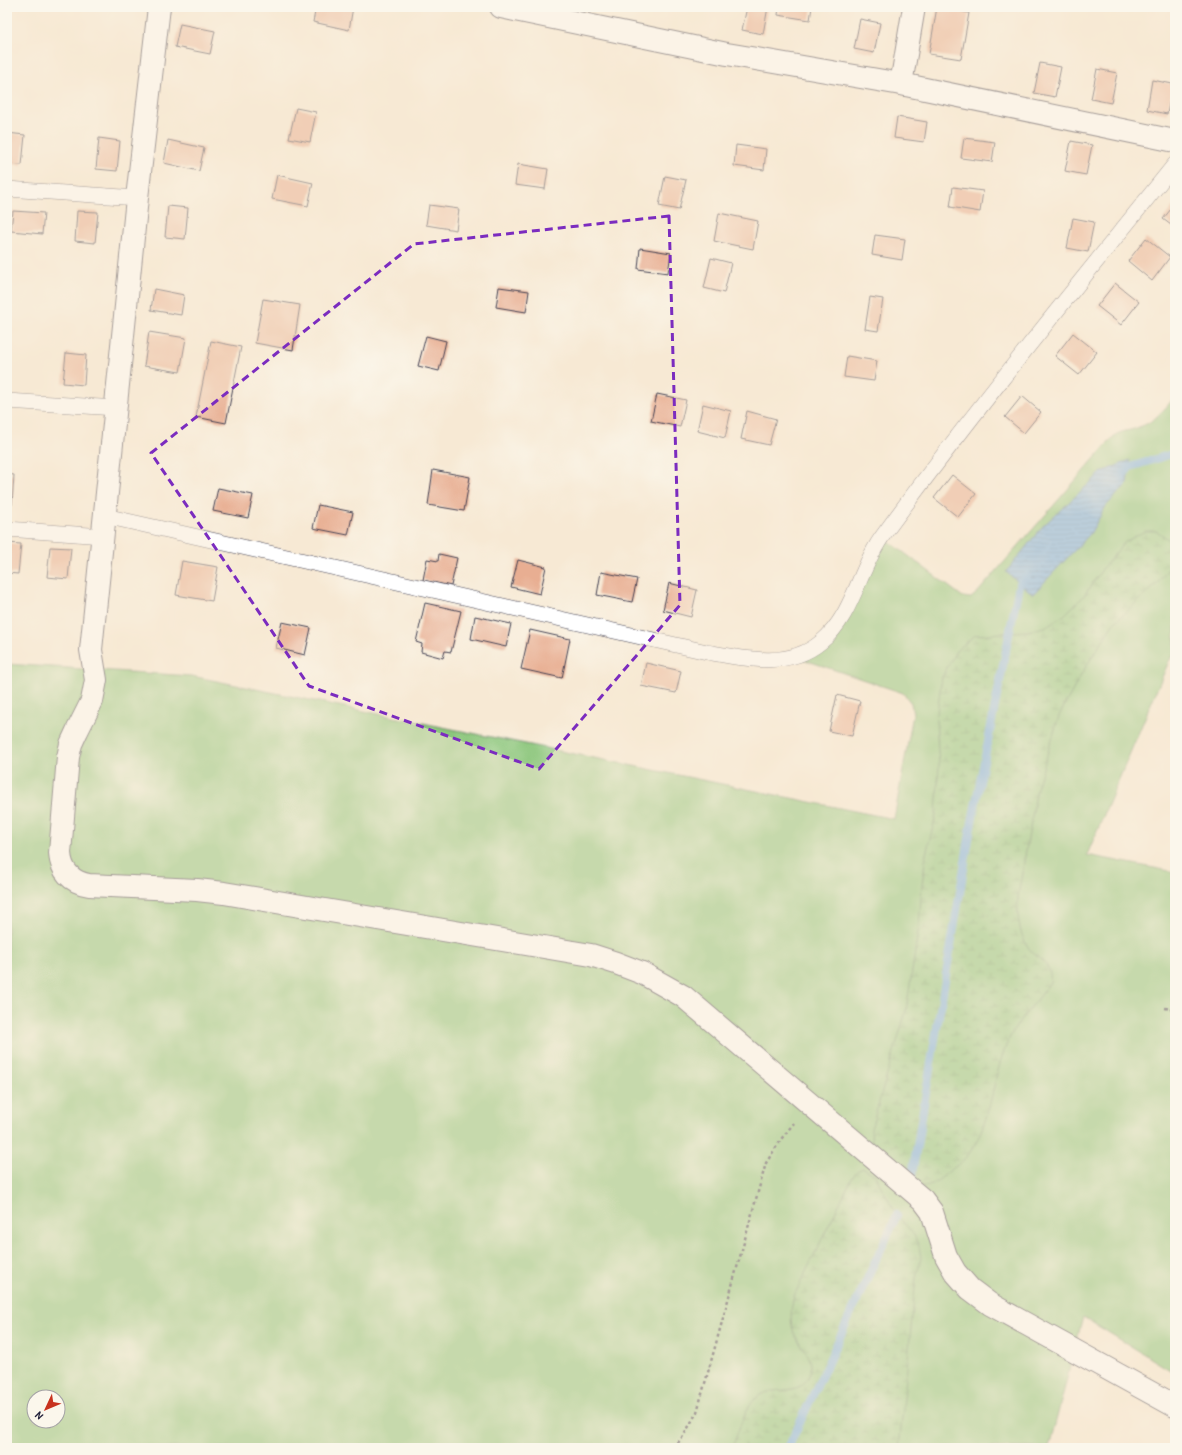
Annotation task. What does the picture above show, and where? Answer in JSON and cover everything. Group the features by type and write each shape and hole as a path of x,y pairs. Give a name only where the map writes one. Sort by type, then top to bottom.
{"street":[{"path":"159,7 137,198 91,650 96,680 92,701 71,744 68,757 60,860 66,873 79,883 89,885 197,890 254,898 591,955 642,973 682,996 923,1200 932,1212 946,1256 955,1272 970,1289 990,1304 1175,1406"},
{"path":"501,7 727,54 901,84 1175,141"},
{"path":"901,84 914,7"}],"lane":[{"path":"7,530 104,526 708,652 740,658 768,660 782,660 796,657 809,651 833,630 842,616 868,560 882,536 965,426 1175,164"},
{"path":"7,189 137,198"},
{"path":"7,401 116,408"}],"path":[{"path":"1165,1008 1175,1010"},
{"path":"674,1448 684,1435 697,1412 766,1163 782,1138 810,1104"}],"highlighted area":[{"path":"669,216 680,605 539,769 309,686 151,453 414,244"}],"green space":[{"path":"1175,397 1175,652 1169,661 1087,855 1175,872 1175,1373 1083,1317 1049,1448 7,1448 7,664 192,676 894,819 913,714 911,703 903,693 796,657 821,642 882,536 963,597 971,598 978,592 1115,435 1145,425 1159,415"},
{"path":"1145,531 1157,531 1169,540 1173,551 1169,568 1157,584 1113,624 1082,673 1059,716 1037,788 1018,896 1018,916 1022,935 1028,947 1047,966 1049,970 1050,982 1019,1022 1010,1037 999,1066 988,1111 978,1139 970,1152 963,1160 939,1180 930,1185 922,1186 872,1145 871,1129 906,1011 919,925 926,854 936,815 939,765 936,719 942,677 956,651 975,635 1028,631 1045,627 1063,616 1083,597 1103,568 1125,542"},
{"path":"863,1168 874,1174 897,1215 914,1235 919,1246 921,1258 916,1278 899,1448 732,1448 743,1419 755,1399 767,1392 788,1390 801,1386 806,1381 810,1373 811,1362 795,1335 792,1326 791,1311 794,1296 852,1178 857,1171"}],"water":[{"path":"1130,460 1127,484 1106,506 1090,534 1033,594 1006,572 1043,526 1102,472"}],"building":[{"path":"316,7 353,7 349,30 313,22"},
{"path":"605,7 626,7 625,13 604,9"},
{"path":"747,7 768,7 763,34 742,30"},
{"path":"779,7 812,7 810,20 778,15"},
{"path":"937,7 969,13 961,59 929,54"},
{"path":"860,19 880,23 874,53 854,49"},
{"path":"180,24 215,31 210,54 175,47"},
{"path":"1040,63 1061,67 1055,97 1034,93"},
{"path":"1097,69 1117,73 1111,103 1091,99"},
{"path":"1152,80 1173,84 1167,114 1147,110"},
{"path":"296,108 316,112 310,142 289,138"},
{"path":"897,117 927,122 924,142 894,138"},
{"path":"7,133 25,135 22,165 7,164"},
{"path":"99,138 120,141 117,171 96,169"},
{"path":"964,138 995,142 992,162 961,158"},
{"path":"168,140 204,148 199,171 164,163"},
{"path":"1071,141 1092,145 1086,175 1065,171"},
{"path":"736,145 766,149 764,170 734,166"},
{"path":"518,164 548,169 545,189 515,185"},
{"path":"277,175 313,183 308,206 272,199"},
{"path":"665,176 686,180 679,210 659,206"},
{"path":"953,187 983,191 980,212 950,207"},
{"path":"1175,204 1175,228 1163,219"},
{"path":"429,205 459,209 456,230 426,225"},
{"path":"168,206 188,208 185,239 165,237"},
{"path":"13,211 44,213 42,234 11,231"},
{"path":"77,211 98,212 95,243 75,241"},
{"path":"719,213 758,221 753,249 714,241"},
{"path":"1073,218 1094,222 1088,252 1067,248"},
{"path":"875,235 905,239 902,260 872,255"},
{"path":"1146,238 1170,257 1152,281 1128,261"},
{"path":"640,248 671,253 668,273 638,269"},
{"path":"711,258 731,263 724,293 704,288"},
{"path":"1115,283 1139,302 1121,325 1097,306"},
{"path":"499,287 529,291 526,312 496,307"},
{"path":"154,289 184,295 181,315 151,310"},
{"path":"870,297 883,299 878,331 865,329"},
{"path":"263,299 300,305 293,350 255,343"},
{"path":"149,332 186,338 180,372 144,366"},
{"path":"1073,333 1097,352 1079,375 1055,356"},
{"path":"426,336 446,341 439,371 418,366"},
{"path":"211,341 241,347 226,423 196,417"},
{"path":"66,353 86,355 84,385 63,383"},
{"path":"847,356 877,361 874,381 844,377"},
{"path":"657,394 686,400 680,427 651,421"},
{"path":"1022,396 1041,412 1024,433 1005,417"},
{"path":"703,404 731,411 725,438 697,431"},
{"path":"747,411 776,419 769,445 741,439"},
{"path":"433,470 470,477 464,511 428,505"},
{"path":"7,474 14,475 12,505 7,504"},
{"path":"952,475 976,494 958,517 934,498"},
{"path":"218,488 253,495 248,518 213,511"},
{"path":"318,505 353,512 348,535 313,528"},
{"path":"7,543 21,544 18,574 7,573"},
{"path":"50,547 71,548 68,579 47,577"},
{"path":"439,554 457,558 451,586 423,580 427,559 438,561"},
{"path":"518,560 546,567 540,594 511,587"},
{"path":"182,561 218,567 212,601 176,595"},
{"path":"601,572 637,579 632,602 597,595"},
{"path":"669,583 697,590 691,617 663,610"},
{"path":"425,603 461,611 451,652 445,651 443,658 421,652 422,644 416,642"},
{"path":"475,616 511,624 506,647 471,639"},
{"path":"282,622 311,628 305,655 276,648"},
{"path":"530,630 570,639 562,678 521,669"},
{"path":"646,663 681,671 676,693 641,686"},
{"path":"837,695 860,701 852,736 829,731"}],"waterway":[{"path":"1122,476 1130,467 1175,453"},
{"path":"911,1181 971,827 1019,585 1027,576"},
{"path":"788,1448 897,1215"}]}
